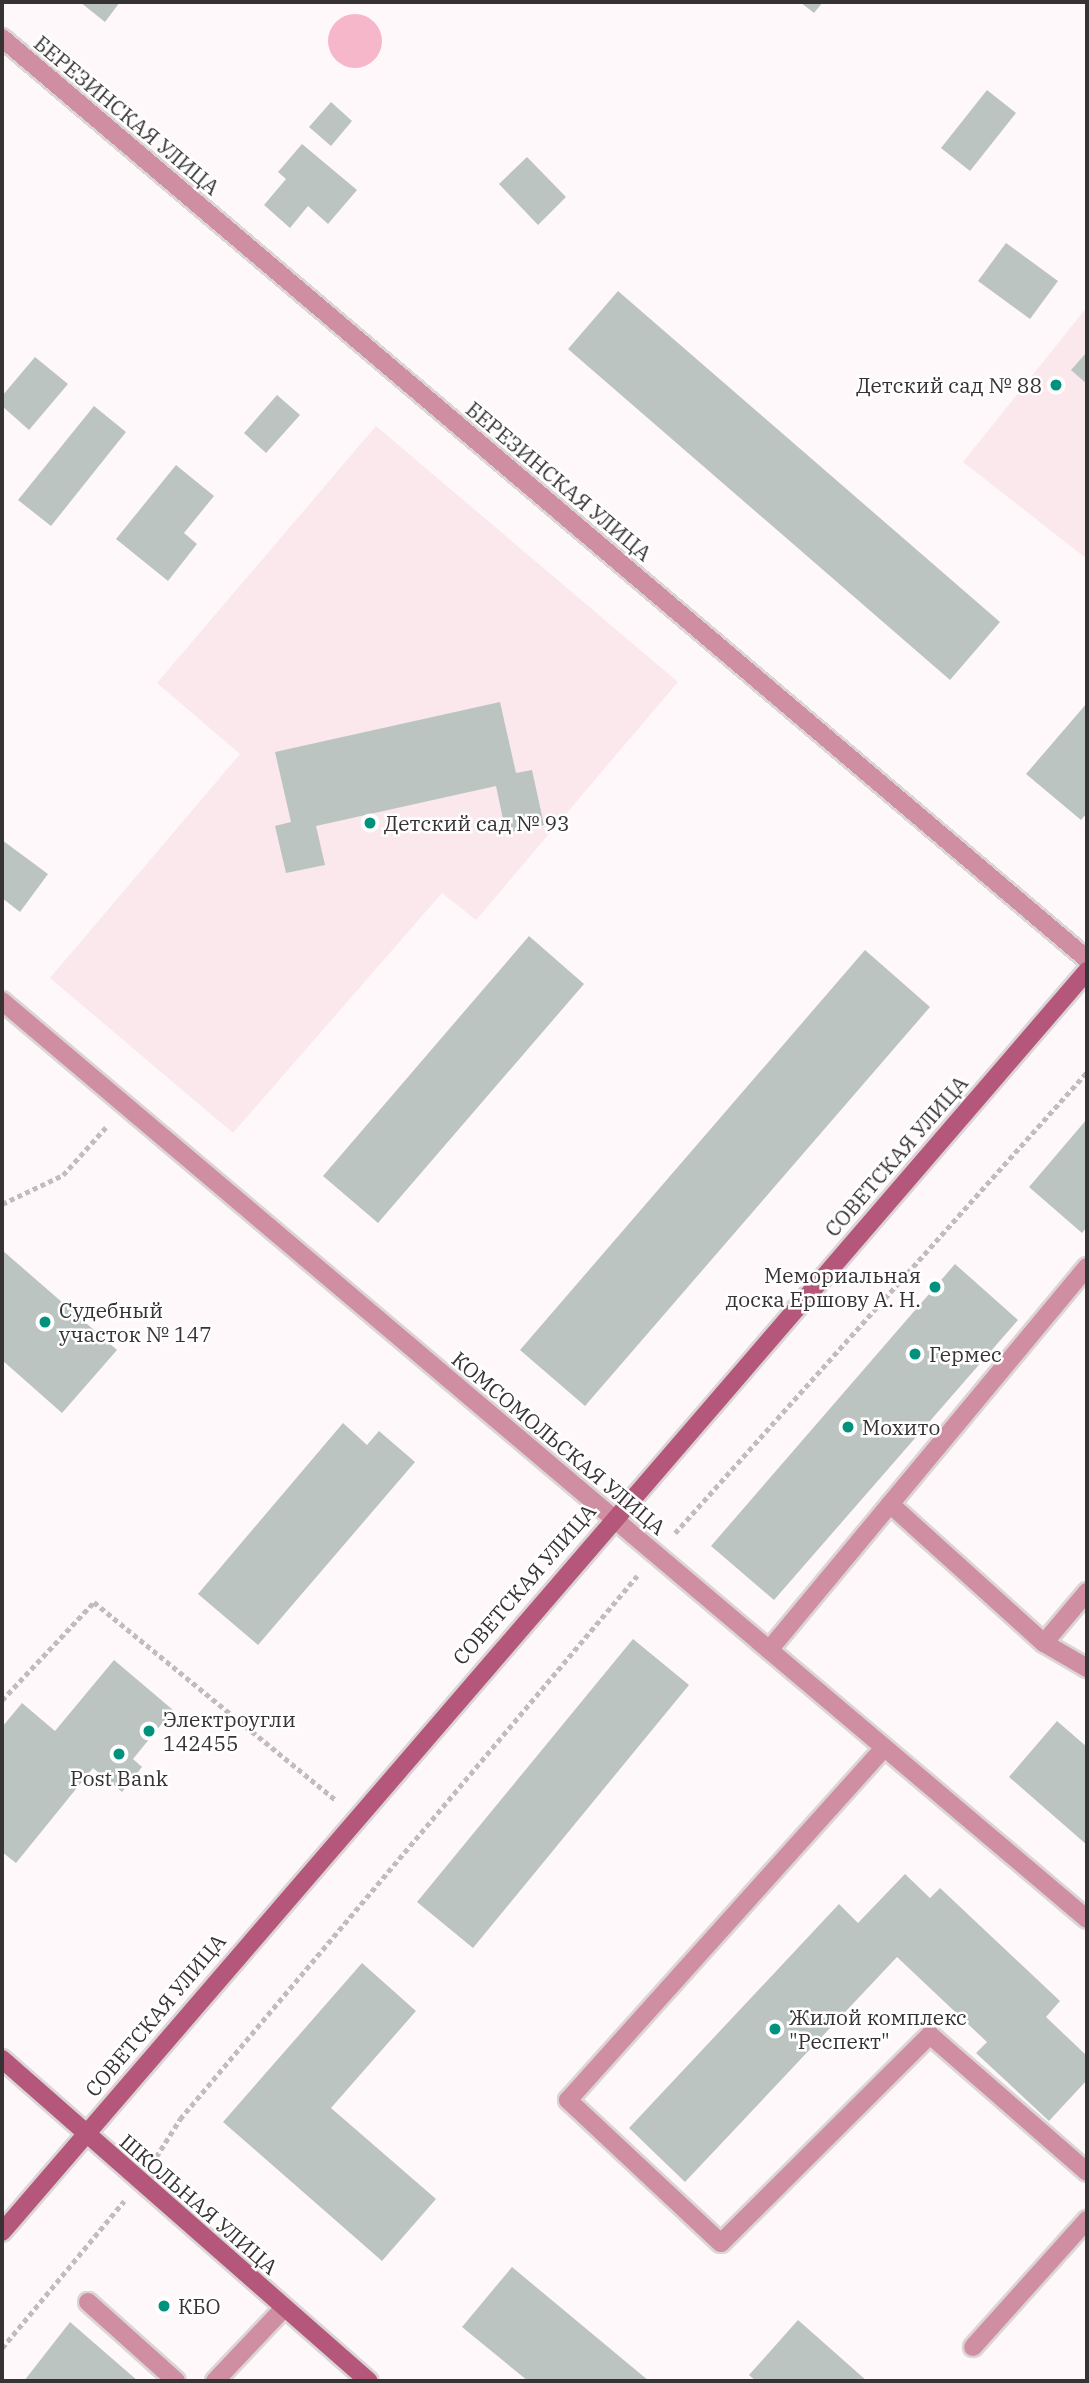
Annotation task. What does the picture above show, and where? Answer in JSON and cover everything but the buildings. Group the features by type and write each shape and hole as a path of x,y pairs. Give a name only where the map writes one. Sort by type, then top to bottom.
{"street":[{"name":"БЕРЕЗИНСКАЯ УЛИЦА","path":"2,38 1087,959"},
{"name":"СОВЕТСКАЯ УЛИЦА","path":"2,2232 612,1517 1087,971"},
{"name":"КОМСОМОЛЬСКАЯ УЛИЦА","path":"2,1001 1087,1919"},
{"path":"769,1650 1087,1267"},
{"path":"890,1504 1044,1643 1087,1668"},
{"path":"1044,1643 1087,1592"},
{"path":"884,1748 568,2100 721,2243 930,2035 1087,2172"},
{"name":"ШКОЛЬНАЯ УЛИЦА","path":"2,2059 139,2183 369,2381"},
{"path":"973,2347 1087,2220"},
{"path":"88,2302 176,2381"},
{"path":"215,2381 284,2308"}],"path":[{"path":"2,2348 139,2183 180,2119 656,1554 1087,1072"},
{"path":"2,1204 63,1175 126,1106"},
{"path":"2,1700 94,1602 356,1816"}],"shaded area":[{"path":"355,14 374,22 382,41 374,60 355,68 336,60 328,41 336,22"},
{"name":"Детский сад № 88","path":"1087,307 1087,559 963,462"},
{"name":"Детский сад № 93","path":"376,426 678,682 476,920 442,893 233,1133 50,978 240,754 157,683"}],"place":[{"name":"Детский сад № 88","path":"1056,385"},
{"name":"Детский сад № 93","path":"370,823"},
{"name":"Мемориальная доска Ершову А. Н.","path":"935,1287"},
{"name":"Судебный участок № 147","path":"45,1322"},
{"name":"Гермес","path":"915,1354"},
{"name":"Мохито","path":"848,1427"},
{"name":"Электроугли 142455","path":"149,1731"},
{"name":"Post Bank","path":"119,1754"},
{"name":"Жилой комплекс \"Респект\"","path":"775,2029"},
{"name":"КБО","path":"164,2306"}]}
